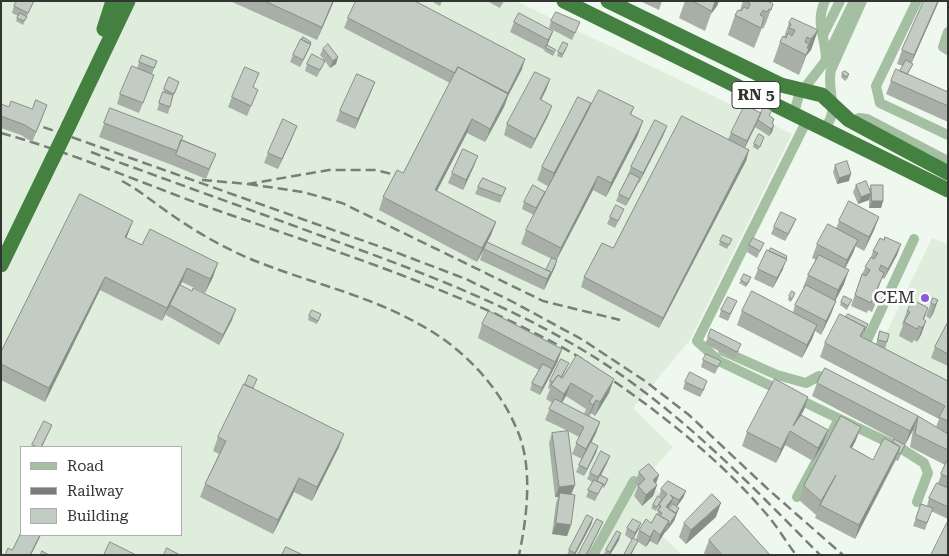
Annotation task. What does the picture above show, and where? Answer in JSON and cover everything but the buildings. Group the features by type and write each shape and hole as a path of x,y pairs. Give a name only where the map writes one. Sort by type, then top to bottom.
{"highway":[{"path":"110,28 113,1"},
{"path":"110,28 117,1"},
{"path":"1,265 64,123 110,28 128,1"},
{"path":"110,28 135,1"},
{"name":"RN 5","path":"564,1 844,138 947,184"},
{"name":"RN 5","path":"608,1 774,82 822,95 853,122 947,184"},
{"path":"844,138 853,122"},
{"path":"1,244 49,156"}],"street":[{"path":"825,1 819,17 826,59"},
{"path":"823,35 840,1"},
{"path":"854,1 826,59 797,99 801,117 697,341 719,362 902,449 924,462 928,473 917,502"},
{"path":"824,128 832,115 829,82 831,70 862,1"},
{"path":"917,1 876,86 877,95 880,103 948,135"},
{"path":"948,32 943,47 948,50"},
{"path":"853,122 859,118 867,119 948,161"},
{"path":"881,355 864,347 914,239"},
{"path":"711,345 777,375 806,383 819,376 844,388"},
{"path":"797,497 839,419"},
{"path":"593,555 634,481"}],"shaded area":[{"path":"1,1 516,1 792,134 690,340 633,408 673,447 645,478 677,511 661,535 683,555 1,555"},
{"name":"CEM","path":"932,238 948,245 948,386 877,352"}],"railway":[{"path":"1,112 395,252 466,279 515,303 583,340 645,381 689,415 770,491 843,555"},
{"path":"1,133 85,160 194,202 430,286 498,315 555,343 588,363"},
{"path":"91,152 421,273 489,301 554,334 619,373 680,420 737,472 820,555"},
{"path":"202,180 248,184 329,170 375,170 396,175"},
{"path":"122,181 190,227 223,246 278,270 359,297 417,323 449,343 477,368 500,398 510,415 523,446 526,461 527,493 519,555"},
{"path":"248,184 303,192 342,203 543,301 620,320"},
{"path":"602,373 666,419 707,454 767,514 796,555"}],"place":[{"name":"CEM","path":"925,298"}]}
